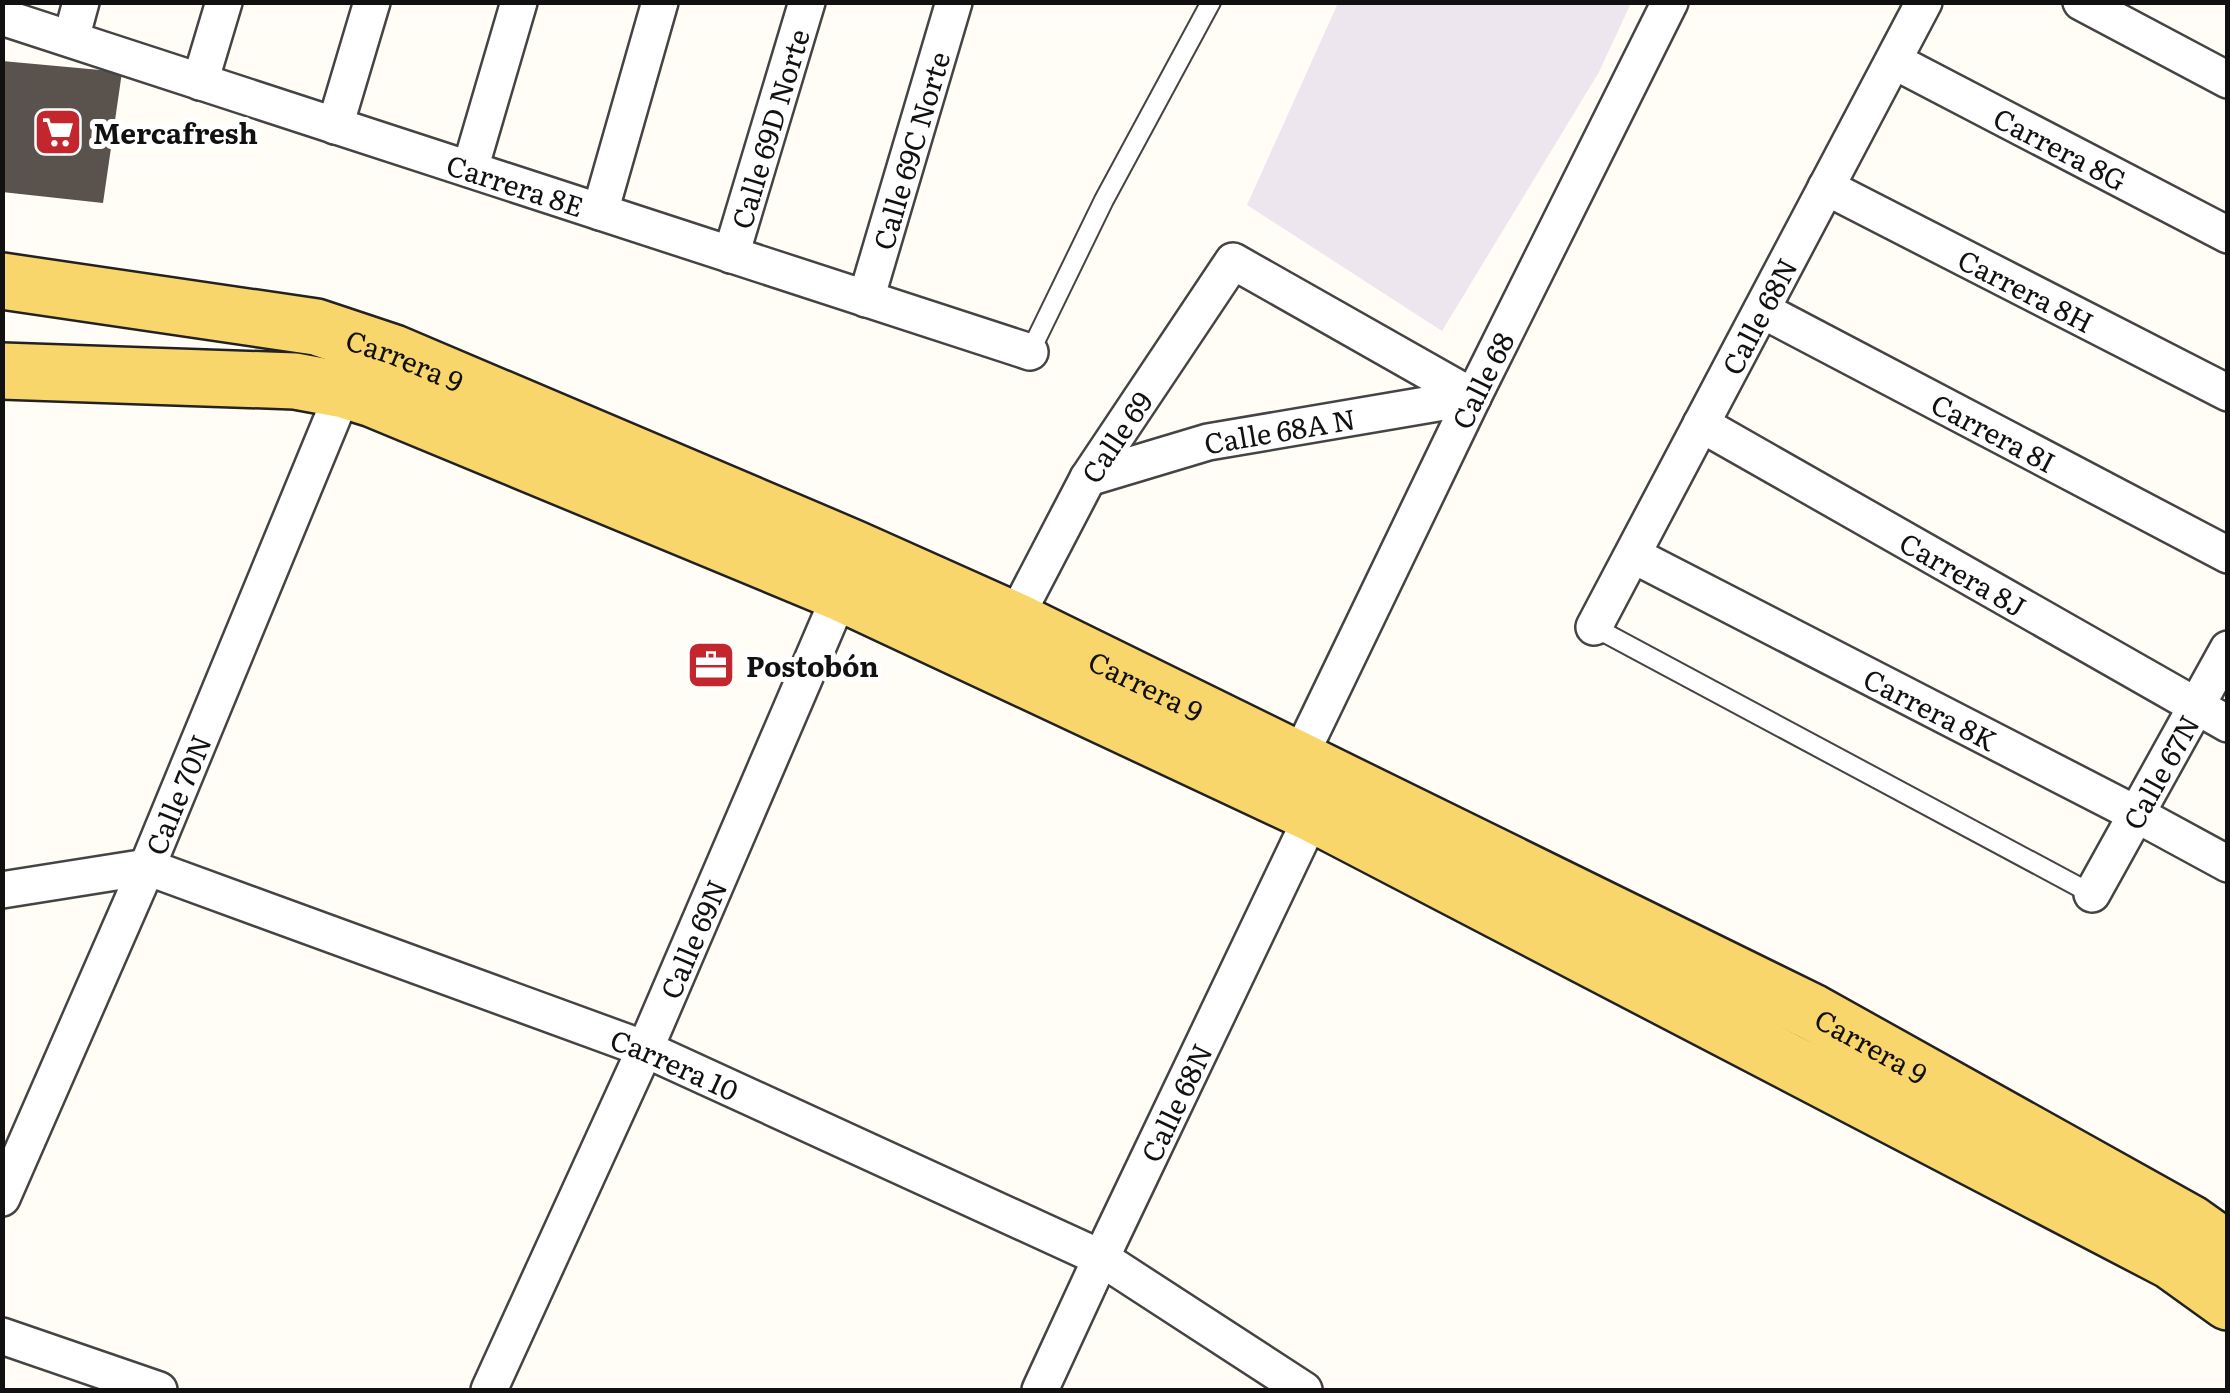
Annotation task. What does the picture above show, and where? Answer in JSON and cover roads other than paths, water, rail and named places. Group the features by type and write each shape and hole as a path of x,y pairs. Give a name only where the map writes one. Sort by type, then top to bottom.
{"main road":[{"name":"Carrera 9","path":"2,282 316,327 355,339 834,540 1014,620 1812,1012 2190,1223 2228,1250"},
{"name":"Carrera 9","path":"2,372 295,381 344,390 840,593 1313,814 2170,1261 2228,1302"}],"street":[{"path":"71,39 82,2"},
{"path":"200,82 224,2"},
{"path":"335,126 372,2"},
{"path":"470,169 520,2"},
{"path":"600,212 660,2"},
{"name":"Calle 69D Norte","path":"731,255 807,2"},
{"name":"Calle 69C Norte","path":"866,298 954,2"},
{"name":"Calle 68","path":"1298,760 1472,397 1670,2"},
{"name":"Calle 68N","path":"1594,627 1924,2"},
{"path":"2081,2 2228,80"},
{"name":"Carrera 8E","path":"2,17 1030,352"},
{"name":"Carrera 8G","path":"1894,60 2228,234"},
{"name":"Carrera 8H","path":"1826,187 2228,393"},
{"name":"Calle 69","path":"1014,620 1088,478 1233,262 1472,397"},
{"name":"Carrera 8I","path":"1762,310 2228,555"},
{"name":"Calle 70N","path":"2,1198 146,868 344,390"},
{"name":"Calle 68A N","path":"1088,478 1208,442 1472,397"},
{"name":"Carrera 8J","path":"1702,424 2228,724"},
{"name":"Carrera 8K","path":"1633,555 2228,864"},
{"name":"Calle 69N","path":"489,1390 645,1050 840,593"},
{"name":"Calle 67N","path":"2092,894 2228,649"},
{"name":"Calle 68N","path":"1040,1390 1313,814"},
{"name":"Carrera 10","path":"2,890 146,868 645,1050 1101,1258 1304,1390"},
{"path":"2,1336 159,1390"}],"lane":[{"path":"1030,352 1104,200 1211,2"},
{"path":"1594,627 2092,894"}],"place":[{"name":"Mercafresh","path":"58,132"},
{"name":"Postobón","path":"711,665"}]}
